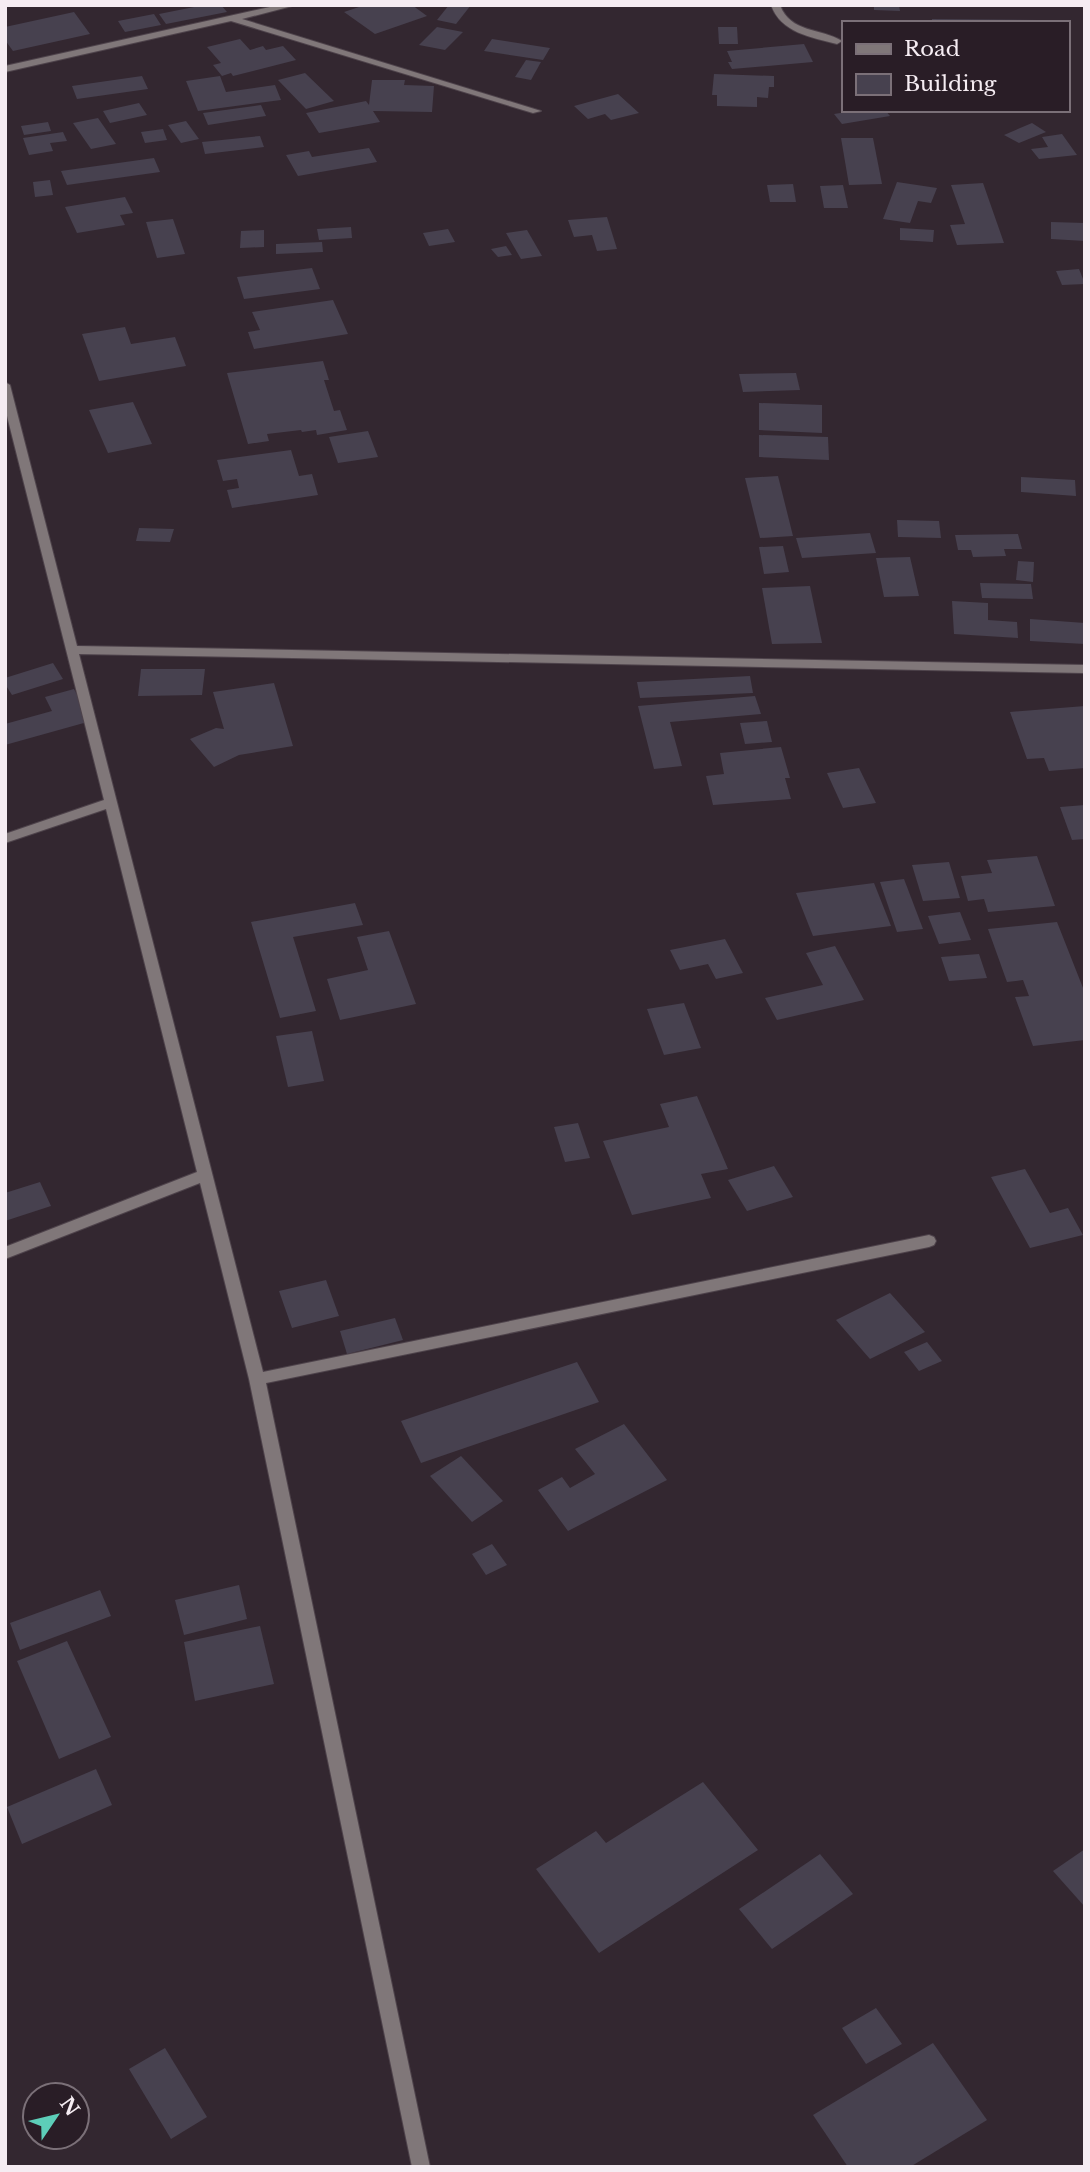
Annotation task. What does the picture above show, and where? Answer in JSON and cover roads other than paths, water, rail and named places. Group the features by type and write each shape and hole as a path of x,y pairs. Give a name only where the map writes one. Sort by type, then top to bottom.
{"street":[{"path":"5,69 292,5"},
{"path":"775,5 777,14 786,22 837,41"},
{"path":"233,19 536,111"},
{"path":"5,385 257,1379 421,2167"},
{"path":"74,650 1085,669"},
{"path":"5,839 112,802"},
{"path":"5,1253 205,1175"},
{"path":"257,1379 929,1241"}]}
